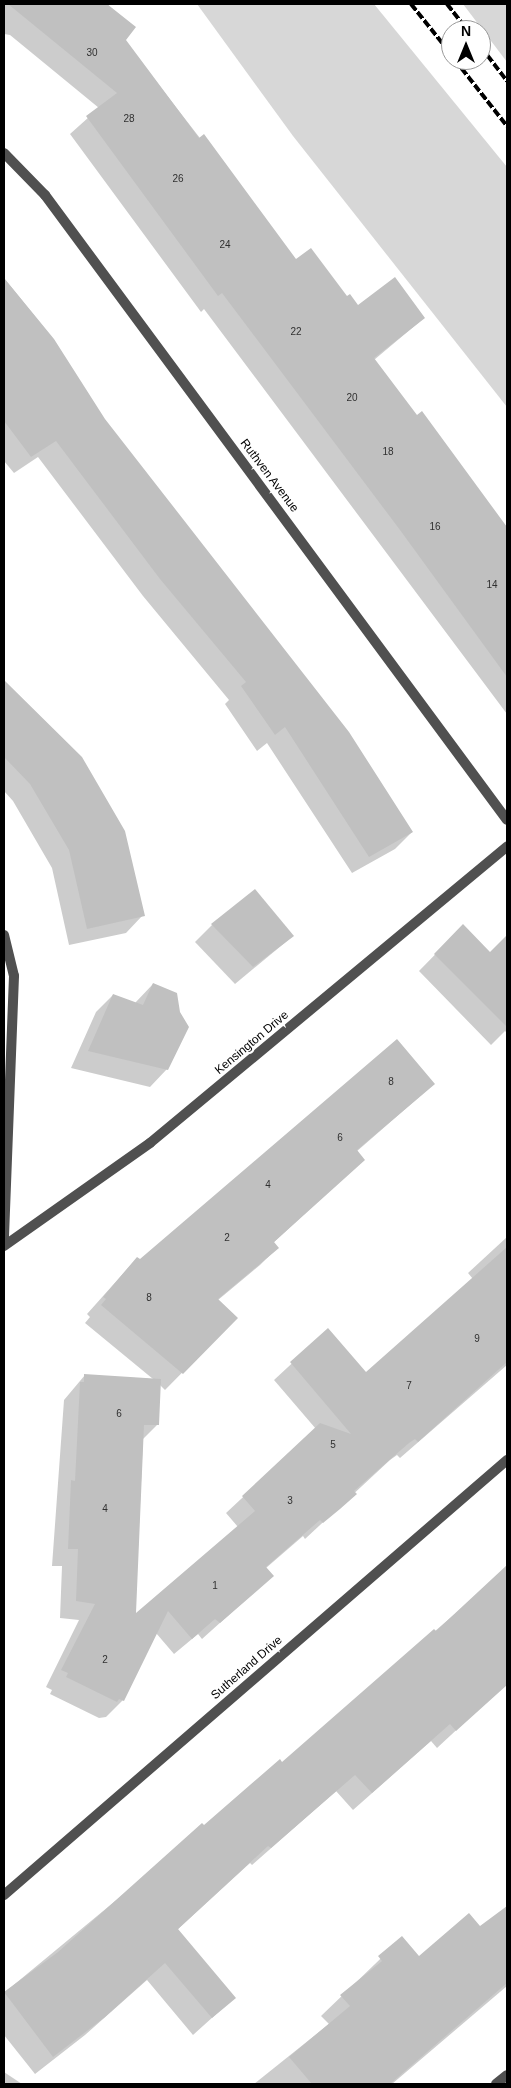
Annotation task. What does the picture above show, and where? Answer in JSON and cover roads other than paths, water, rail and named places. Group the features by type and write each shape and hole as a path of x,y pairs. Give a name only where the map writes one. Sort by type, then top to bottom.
{"street":[{"name":"Ruthven Avenue","path":"4,153 45,195 507,820"},
{"name":"Kensington Drive","path":"4,1246 150,1143 507,847"},
{"path":"4,934 14,976 4,1237"},
{"name":"Sutherland Drive","path":"4,1895 507,1460"},
{"path":"496,2084 507,2075"}],"railway":[{"path":"411,4 441,42"},
{"path":"447,4 459,20"},
{"path":"491,60 507,81"},
{"path":"463,70 507,126"}]}
